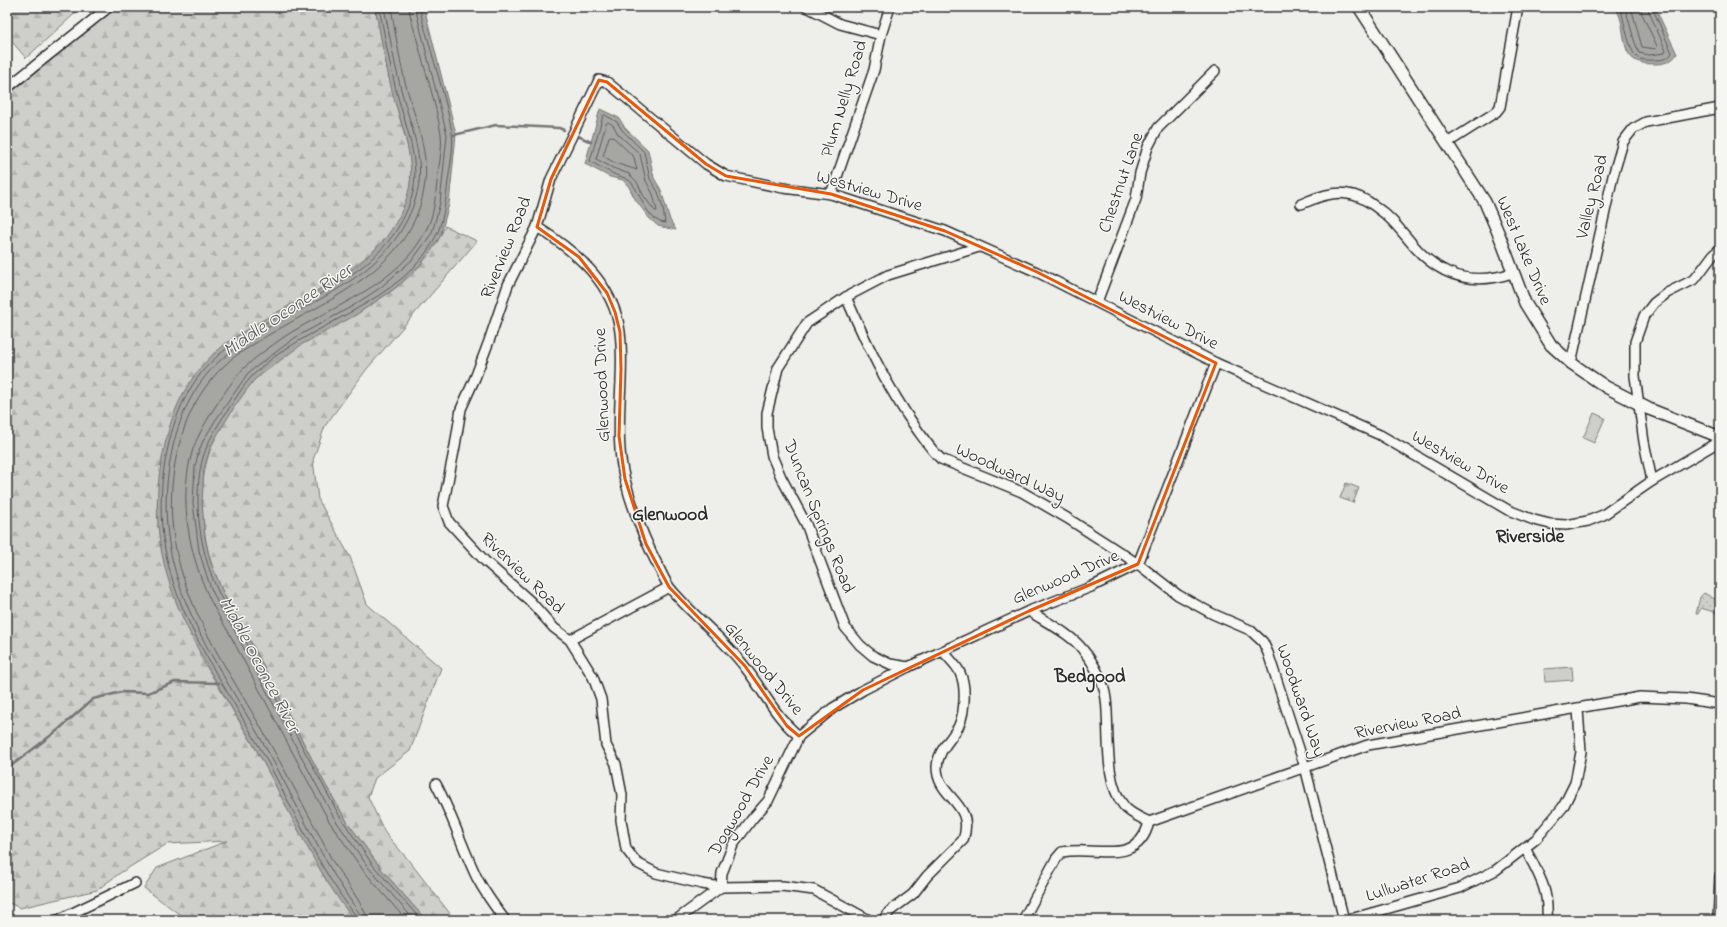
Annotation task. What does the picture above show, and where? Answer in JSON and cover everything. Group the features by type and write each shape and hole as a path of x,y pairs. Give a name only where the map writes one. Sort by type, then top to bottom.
{"main road":[{"name":"West Lake Drive","path":"1359,7 1485,202 1525,303 1536,324 1551,345 1571,363 1606,387 1639,404 1720,437"}],"street":[{"path":"7,88 109,7"},
{"name":"Plum Nelly Road","path":"807,7 840,24 881,35"},
{"name":"Plum Nelly Road","path":"831,194 874,70 881,35 890,7"},
{"path":"1447,143 1496,112 1500,107 1518,7"},
{"name":"Chestnut Lane","path":"1097,302 1136,200 1140,173 1148,147 1158,128 1215,71"},
{"name":"Westview Drive","path":"599,80 607,82 706,164 726,176 783,188 831,194 945,231 1097,302 1216,363 1380,435 1508,510 1534,520 1566,526 1588,521 1604,515 1652,481 1720,441"},
{"name":"Riverview Road","path":"599,80 551,179 537,227 508,285 486,349 461,409 456,446 442,506 449,522 484,562 530,601 554,628 570,640 593,677 601,699 606,745 616,764 622,795 621,820 626,849 636,863 656,873 721,887 782,886 814,890 869,920"},
{"name":"Valley Road","path":"1571,363 1613,176 1623,142 1634,129 1646,122 1720,108"},
{"path":"1301,204 1329,194 1349,194 1369,202 1388,215 1426,259 1445,272 1474,280 1495,279 1512,273"},
{"name":"Glenwood Drive","path":"537,227 563,244 579,257 596,276 607,293 615,312 620,332 621,368 619,436 625,479 646,544 669,587 745,666 787,726 799,736 833,708 863,690 908,667 1029,611 1090,587 1138,564 1216,363"},
{"name":"Duncan Springs Road","path":"908,667 890,664 873,656 860,645 845,627 825,578 806,524 781,477 772,456 767,428 772,390 778,368 789,348 807,323 846,297 888,275 979,246"},
{"path":"1652,481 1644,442 1635,376 1635,342 1644,316 1654,303 1667,293 1695,279 1713,255 1720,249"},
{"name":"Woodward Way","path":"846,297 873,358 907,415 933,452 941,459 1022,492 1067,518 1138,564 1178,595 1213,614 1250,630 1263,642 1268,653 1305,767 1346,920"},
{"path":"570,640 669,587"},
{"path":"1023,920 1062,852 1071,850 1102,853 1123,850 1140,843 1146,834 1149,822 1124,807 1116,794 1112,779 1106,698 1102,684 1092,663 1084,650 1073,639 1029,611"},
{"path":"883,920 890,911 913,894 927,876 963,840 965,833 966,820 963,810 941,783 937,768 939,754 956,731 964,707 960,673 943,651"},
{"name":"Riverview Road","path":"1149,822 1368,745 1578,709 1608,702 1653,697 1686,699 1720,704"},
{"name":"Lullwater Road","path":"1346,920 1460,888 1496,870 1536,839 1563,808 1575,783 1581,752 1578,709"},
{"name":"Dogwood Drive","path":"676,920 721,887 722,873 733,845 752,819 768,801 799,736"},
{"path":"436,784 449,808 465,852 478,880 505,920"},
{"path":"1524,848 1544,883 1548,907 1547,920"},
{"path":"1718,920 1720,876"},
{"path":"58,920 135,883"}],"highlighted area":[{"path":"599,80 607,82 706,164 726,176 831,194 945,231 1037,272 1216,363 1138,564 1029,611 863,690 799,736 787,726 745,666 669,587 646,544 625,479 619,436 621,369 620,332 615,312 607,293 579,257 537,227 551,179"}],"green space":[{"path":"7,7 82,7 26,58 7,36"},
{"path":"117,7 375,7 394,99 409,152 411,170 408,195 401,216 389,234 374,250 357,264 193,377 200,656 260,756 326,880 354,920 187,920 144,888 157,868 227,841 167,844 120,873 97,890 20,908 7,902 7,96"},
{"path":"445,226 477,241 366,370 325,426 313,460 318,499 350,557 367,604 441,668 410,751 375,778 368,797 385,833 406,857 455,920 426,920 382,870 348,823 325,784 241,623 224,594 217,579 207,548 204,532 202,498 206,465 216,436 240,397 251,383 278,359 304,342 385,296 409,277 429,254"},
{"path":"1594,413 1605,418 1594,443 1583,438"},
{"path":"1346,483 1359,488 1353,503 1340,498"},
{"path":"1704,593 1720,602 1720,614 1701,608 1698,614 1696,614 1700,597"},
{"path":"1572,667 1573,680 1545,682 1544,669"}],"water":[{"name":"Middle Oconee River","path":"375,7 424,7 456,134 449,204 440,237 420,265 394,289 356,315 301,345 254,380 235,406 211,445 204,468 202,503 205,538 210,561 228,604 241,623 325,784 348,823 382,870 426,920 354,920 340,902 316,863 262,760 197,648 180,611 167,573 159,534 158,491 165,444 168,431 178,405 190,381 207,360 242,332 327,285 354,268 377,248 395,223 408,193 410,180 409,151 393,95"},
{"path":"1615,7 1655,7 1677,54 1675,57 1667,62 1658,64 1642,63 1633,59 1628,53 1625,45 1620,16"},
{"path":"600,109 619,118 625,128 648,150 654,178 661,190 670,220 676,230 658,226 649,218 623,180 610,177 585,164"}],"waterway":[{"path":"454,135 496,125 559,128 564,130"},
{"path":"576,135 591,142"},
{"path":"7,769 58,730 93,699 122,692 148,693 175,682 219,683"}],"district":[{"name":"Glenwood","path":"670,515"},
{"name":"Riverside","path":"1530,537"},
{"name":"Bedgood","path":"1090,677"}]}
